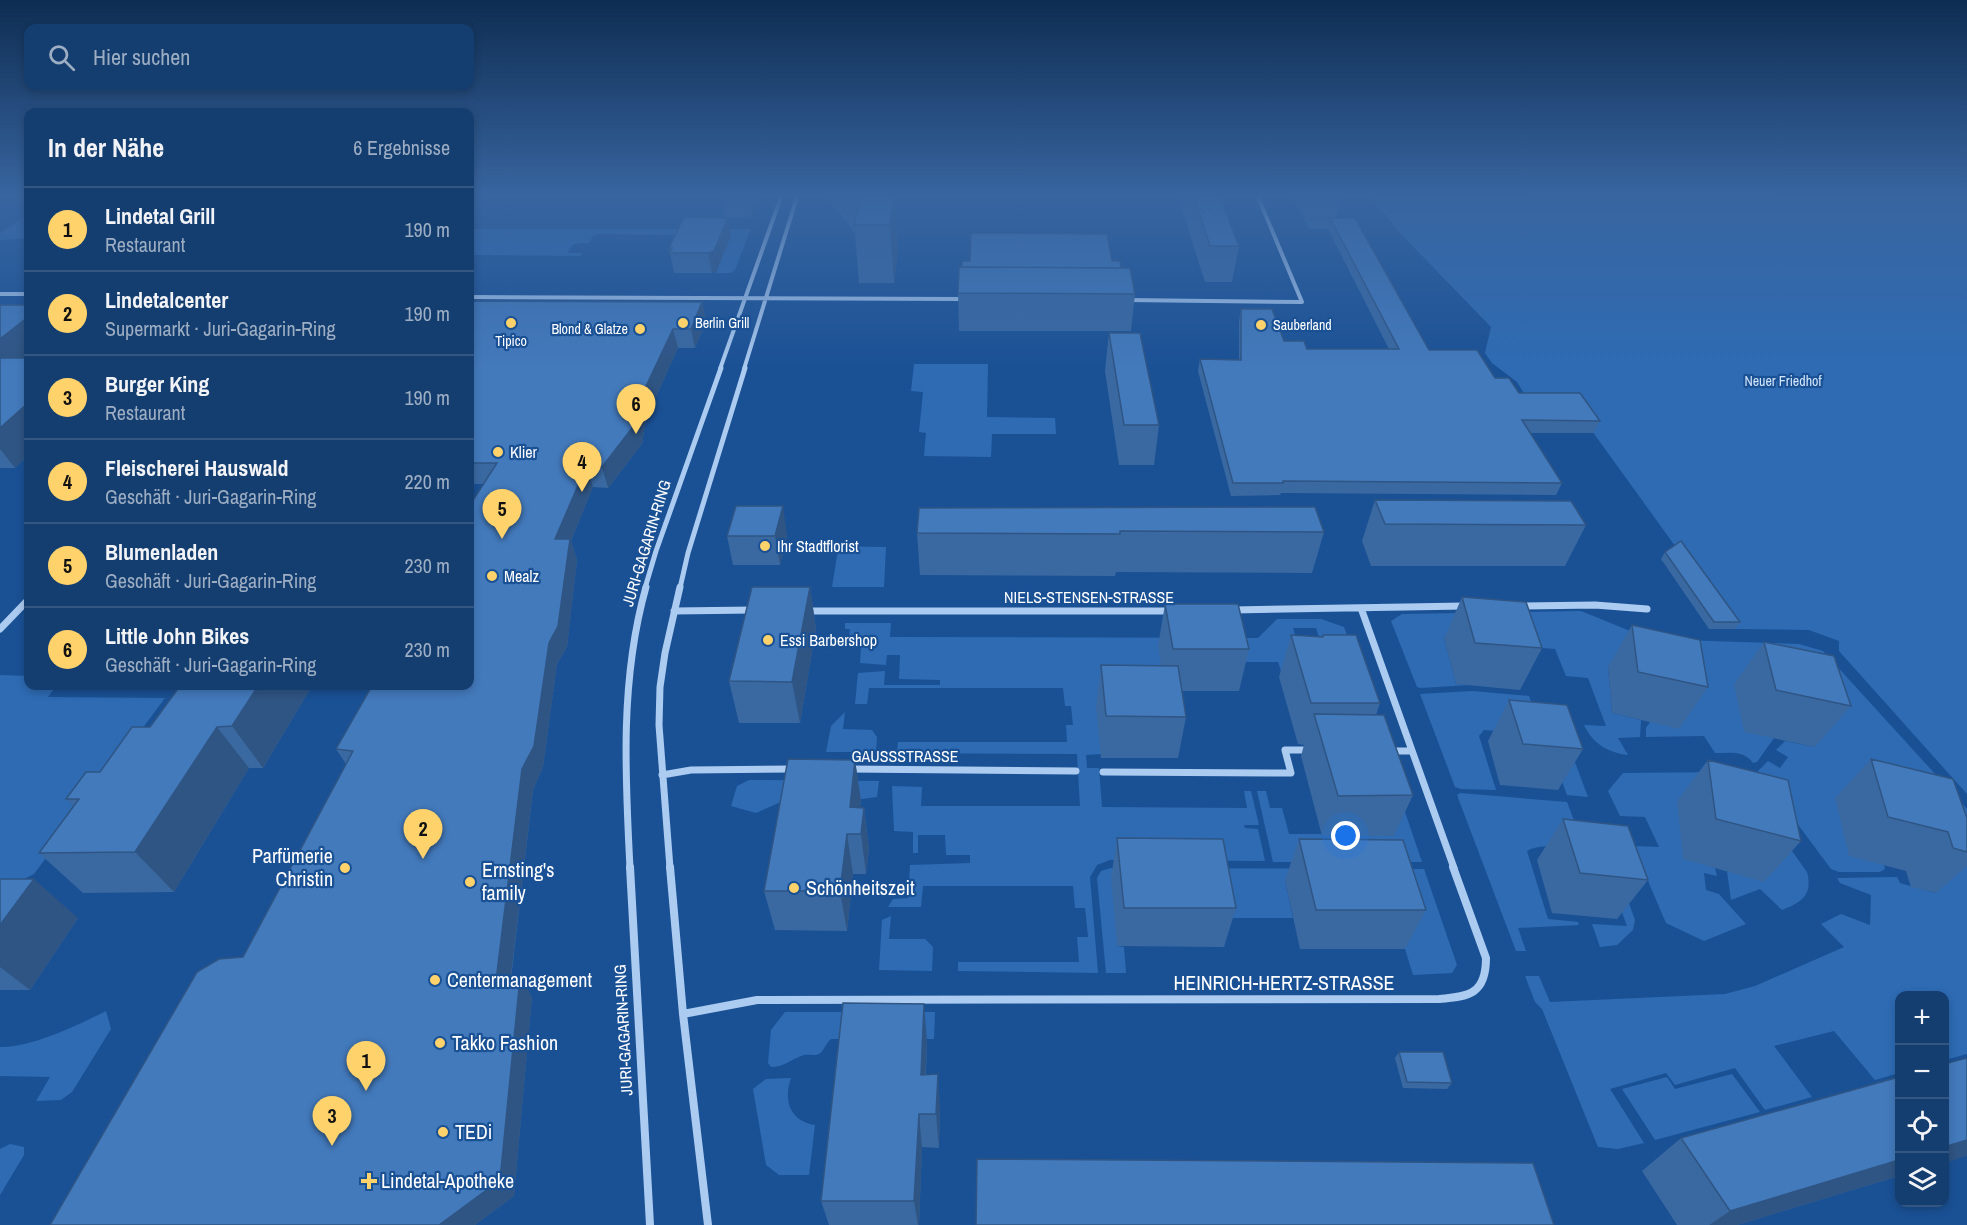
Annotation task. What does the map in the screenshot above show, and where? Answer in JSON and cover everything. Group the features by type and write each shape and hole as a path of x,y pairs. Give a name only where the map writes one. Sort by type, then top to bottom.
{"street":[{"name":"JURI-GAGARIN-RING","path":"650,1225 625,782 627,692 639,611 651,565 760,254"},
{"path":"708,1225 683,1014 662,775 660,687 674,611 691,542 779,254"},
{"path":"1115,300 1302,302 1282,254"},
{"path":"0,294 24,294"},
{"path":"474,297 972,299"},
{"path":"0,629 24,604"},
{"path":"1513,606 1595,605 1647,609"},
{"path":"1220,610 1478,606"},
{"name":"HEINRICH-HERTZ-STRASSE","path":"683,1014 757,1000 1456,999 1470,994 1481,987 1488,974 1486,958 1361,608"},
{"path":"674,611 760,610"},
{"name":"NIELS-STENSEN-STRASSE","path":"796,610 1184,610"},
{"path":"0,619 10,619"},
{"path":"1103,772 1291,773 1285,750 1320,750"},
{"path":"1378,751 1412,751"},
{"path":"662,775 691,770 803,769"},
{"name":"GAUSSSTRASSE","path":"838,769 1076,771"}],"green space":[{"path":"474,254 582,254 581,256 474,255"},
{"path":"723,254 741,254 735,270 730,273 716,273"},
{"name":"Neuer Friedhof","path":"1420,254 1967,254 1967,794 1839,651 1839,641 1809,630 1735,629 1574,406 1532,406 1517,382 1492,363 1485,353 1491,327"},
{"path":"914,364 988,364 987,417 1055,418 1056,434 992,434 991,457 924,456 926,433 919,432 923,392 911,391"},
{"path":"806,546 886,547 884,587 832,587 838,550 805,550"},
{"path":"1581,611 1650,639 1799,644 1823,651 1967,809 1967,1054 1949,1059 1949,991 1895,991 1895,1074 1875,1080 1834,1031 1774,1046 1812,1097 1765,1110 1735,1068 1675,1085 1666,1073 1610,1089 1644,1143 1618,1149 1598,1147 1542,1009 1535,1002 1525,976 1539,976 1550,1002 1725,994 1755,986 1844,947 1821,924 1841,914 1870,925 1871,895 1840,883 1837,878 1897,877 1900,883 1935,893 1913,818 1884,865 1885,869 1880,872 1839,872 1831,869 1758,771 1768,761 1780,768 1788,757 1776,750 1785,741 1815,747 1795,693 1741,681 1774,738 1757,762 1753,763 1741,754 1715,753 1704,736 1646,737 1646,728 1650,722 1613,663 1608,667 1612,713 1641,720 1640,737 1618,738 1628,755 1601,746 1588,732 1584,725 1606,726 1588,678 1566,676 1555,649 1506,645 1446,635 1444,639 1456,684 1470,685 1417,687 1391,621 1402,614"},
{"path":"1277,619 1321,619 1344,627 1351,646 1322,646 1316,628 1293,628 1303,661 1283,677 1278,662 1232,662 1165,688 1101,754 1086,755 1087,768 1099,768 1102,807 1247,808 1244,791 1251,791 1259,825 1244,825 1245,828 1258,829 1265,861 1110,860 1097,865 1090,877 1098,973 958,971 958,962 1079,962 1077,937 1088,937 1085,908 1075,908 1073,886 923,886 921,907 888,907 893,899 908,898 910,865 970,863 970,855 946,855 945,835 918,835 918,853 913,853 913,832 894,831 892,786 922,787 921,806 1080,806 1077,754 897,753 898,742 1067,742 1066,725 1073,725 1071,706 1065,706 1063,688 869,688 867,704 855,704 858,673 885,671 884,685 940,685 940,680 899,679 900,655 887,655 886,665 860,663 861,646 848,646 850,629 845,629 845,623 891,623 890,637 1258,638"},
{"path":"0,675 24,676 24,690 53,690 48,697 165,698 34,874 20,881 0,880"},
{"path":"1472,691 1529,696 1538,720 1560,722 1588,797 1567,795 1546,739 1539,734 1484,730 1479,736 1496,790 1455,787 1420,694"},
{"path":"845,712 843,729 872,730 877,737 876,752 826,752 831,726"},
{"path":"1388,762 1422,862 1273,862 1257,791 1266,791 1270,808 1282,808 1289,834 1322,834 1323,836"},
{"path":"1731,772 1738,776 1807,872 1808,887 1800,901 1782,910 1760,889 1731,900 1727,871 1683,859 1715,868 1717,876 1704,873 1706,890 1719,894 1746,924 1704,941 1666,923 1633,846 1659,847 1645,817 1620,816 1608,791 1623,773"},
{"path":"749,780 879,781 877,797 862,799 790,798 756,813 731,806 737,786"},
{"path":"1460,793 1567,802 1578,831 1603,833 1635,920 1633,930 1617,945 1600,947 1592,924 1627,926 1602,857 1564,847 1534,848 1527,851 1548,919 1578,922 1579,925 1518,928 1526,951 1516,951 1457,795"},
{"path":"1111,868 1424,869 1457,965 1452,973 1413,975 1384,880 1285,880 1293,918 1219,918 1117,946 1124,947 1126,973 1106,973 1097,878 1101,871"},
{"path":"891,916 889,939 925,939 933,947 932,971 879,970 882,920"},
{"path":"106,1011 111,1029 72,1092 61,1100 36,1101 50,1077 0,1076 0,1047 40,1040"},
{"path":"785,1012 935,1012 934,1039 831,1039 819,1054 804,1055 771,1067 768,1063 771,1030"},
{"path":"1732,1074 1760,1112 1655,1140 1622,1089 1667,1077 1675,1089"},
{"path":"791,1078 788,1101 794,1114 806,1123 815,1125 809,1175 779,1175 766,1165 753,1089 766,1079"},
{"path":"10,1144 24,1147 24,1155 0,1195 0,1149"}],"building":[{"path":"970,254 1111,254 1112,261 1120,261 1121,268 962,267 962,261 970,261"},
{"path":"1349,254 1375,254 1429,350 1477,350 1495,378 1509,378 1519,393 1580,393 1600,421 1522,420 1562,483 1283,481 1283,483 1233,483 1200,359 1241,360 1241,309 1272,309 1284,341 1304,341 1307,349 1399,349"},
{"path":"959,267 1130,268 1135,294 958,293"},
{"path":"474,301 702,302 691,329 673,329 640,399 636,423 602,467 586,467 555,539 570,539 558,626 549,643 534,746 522,769 496,981 520,978 500,1180 439,1225 50,1225 197,972 219,959 243,957 353,751 336,749 370,690 474,690 474,499 497,463 474,463"},
{"path":"0,305 24,305 24,320 0,339"},
{"path":"1109,333 1140,333 1159,425 1124,425"},
{"path":"0,358 24,358 24,407 0,428"},
{"path":"1375,500 1571,501 1586,525 1385,524"},
{"path":"736,506 783,506 775,536 727,536"},
{"path":"1315,507 1324,532 917,533 919,508"},
{"path":"1681,541 1740,622 1714,622 1665,552"},
{"path":"752,587 810,587 792,682 729,681"},
{"path":"1462,597 1526,602 1542,648 1475,643"},
{"path":"1165,604 1238,604 1249,649 1173,649"},
{"path":"1632,625 1700,640 1708,687 1638,672"},
{"path":"1291,635 1323,637 1323,635 1356,635 1380,703 1311,703"},
{"path":"1764,642 1834,656 1851,706 1776,690"},
{"path":"1101,665 1178,666 1186,717 1106,716"},
{"path":"177,690 255,690 232,726 217,727 135,852 39,853 79,799 66,799 86,772 100,772 132,727 150,727"},
{"path":"1509,700 1567,705 1583,749 1523,744"},
{"path":"1314,714 1384,715 1413,795 1338,796"},
{"path":"788,759 855,760 850,807 864,808 861,834 847,834 840,891 764,891"},
{"path":"1871,759 1953,779 1967,818 1967,852 1953,848 1948,832 1888,817"},
{"path":"1708,760 1788,780 1801,841 1716,819"},
{"path":"1563,819 1628,826 1648,880 1580,873"},
{"path":"1117,838 1223,839 1236,908 1124,908"},
{"path":"1299,839 1403,840 1426,910 1316,910"},
{"path":"0,879 34,879 0,925"},
{"path":"843,1003 924,1004 921,1075 938,1074 936,1114 919,1114 914,1201 821,1201"},
{"path":"1399,1052 1443,1052 1452,1083 1407,1082"},
{"path":"1967,1058 1967,1140 1949,1145 1949,1099 1949,1063"},
{"path":"1895,1078 1895,1161 1730,1211 1681,1138"},
{"path":"977,1159 1533,1163 1554,1225 976,1225"}],"place":[{"name":"Tipico","path":"511,323"},
{"name":"Berlin Grill","path":"683,323"},
{"name":"Sauberland","path":"1261,325"},
{"name":"Blond & Glatze","path":"640,329"},
{"name":"Little John Bikes","path":"636,434"},
{"name":"Klier","path":"498,452"},
{"name":"Fleischerei Hauswald","path":"582,492"},
{"name":"Blumenladen","path":"502,539"},
{"name":"Ihr Stadtflorist","path":"765,546"},
{"name":"Mealz","path":"492,576"},
{"name":"Essi Barbershop","path":"768,640"},
{"name":"Lindetalcenter","path":"423,859"},
{"name":"Parfümerie Christin","path":"345,868"},
{"name":"Ernsting's family","path":"470,882"},
{"name":"Schönheitszeit","path":"794,888"},
{"name":"Centermanagement","path":"435,980"},
{"name":"Takko Fashion","path":"440,1043"},
{"name":"Lindetal Grill","path":"366,1091"},
{"name":"TEDi","path":"443,1132"},
{"name":"Burger King","path":"332,1146"},
{"name":"Lindetal-Apotheke","path":"369,1181"}]}
